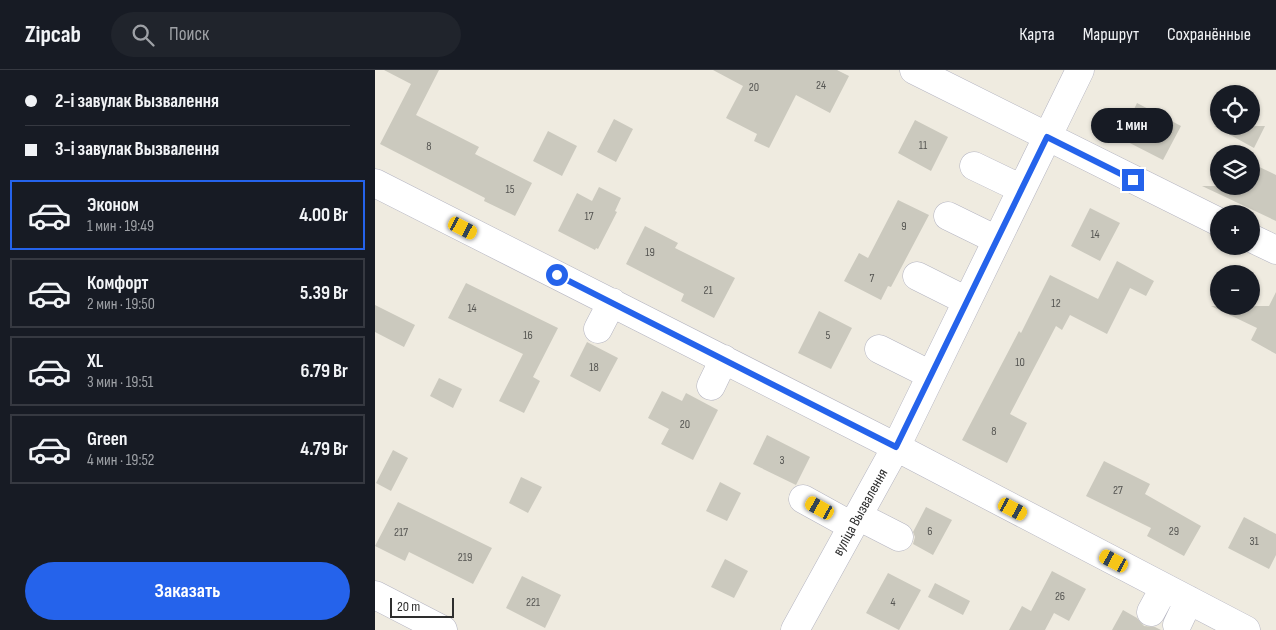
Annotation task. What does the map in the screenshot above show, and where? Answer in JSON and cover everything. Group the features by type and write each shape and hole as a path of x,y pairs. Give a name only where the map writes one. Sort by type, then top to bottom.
{"street":[{"path":"914,70 1210,218"},
{"name":"вуліца Вызвалення","path":"795,630 896,447 1080,70"},
{"path":"974,166 1021,189"},
{"path":"375,183 437,201 546,257 611,294 677,324 724,360 896,447 1245,630"},
{"path":"948,216 997,240"},
{"path":"1260,242 1276,250"},
{"path":"917,276 967,301"},
{"path":"599,329 611,294"},
{"path":"879,349 931,375"},
{"path":"711,386 724,360"},
{"path":"803,500 899,537"},
{"path":"1151,612 1164,588"},
{"path":"375,596 438,622"},
{"path":"1177,625 1189,600"}],"building":[{"path":"384,70 439,70 416,115 479,147 475,154 532,183 515,216 484,201 485,198 380,144 411,84"},
{"path":"713,70 837,70 849,76 830,113 796,95 769,148 754,141 757,134 726,118 743,86"},
{"path":"1137,103 1181,126 1163,160 1120,138"},
{"path":"614,119 633,129 616,162 597,152"},
{"path":"915,120 948,137 931,171 898,153"},
{"path":"1260,126 1265,126 1256,145 1249,145 1230,135 1260,135"},
{"path":"548,131 577,146 562,176 533,161"},
{"path":"1260,167 1276,175 1276,221 1260,213 1260,205 1242,205 1221,195 1260,195"},
{"path":"599,187 621,198 615,211 617,212 598,249 596,248 595,250 558,231 577,193 592,201"},
{"path":"898,200 929,215 891,287 888,286 881,300 844,281 859,253 868,258"},
{"path":"1090,208 1120,223 1100,261 1071,246"},
{"path":"645,226 678,243 675,248 735,278 714,318 681,301 684,294 626,264"},
{"path":"1117,261 1154,281 1146,296 1130,288 1107,334 1070,315 1062,330 1056,326 1010,414 1027,423 1007,463 962,440 1019,331 1021,333 1050,275 1098,299"},
{"path":"466,283 558,328 533,377 540,381 524,413 499,401 523,354 448,318"},
{"path":"1276,292 1276,354 1251,340 1257,328 1230,315 1260,315 1260,306 1269,306"},
{"path":"375,305 415,325 404,347 375,332"},
{"path":"819,311 852,328 831,369 798,353"},
{"path":"587,342 618,358 600,392 570,376"},
{"path":"439,378 462,389 453,408 430,396"},
{"path":"662,391 682,401 686,393 718,410 693,460 661,444 669,429 648,418"},
{"path":"767,435 810,457 796,485 753,464"},
{"path":"393,450 408,458 391,491 376,483"},
{"path":"1104,461 1150,484 1145,494 1201,526 1184,556 1147,536 1151,528 1086,496"},
{"path":"521,477 542,487 528,513 509,503"},
{"path":"720,482 741,493 727,521 706,511"},
{"path":"398,502 492,548 473,584 409,552 405,561 375,546"},
{"path":"926,507 952,520 933,555 913,544 915,537 913,532"},
{"path":"1244,517 1276,534 1276,555 1269,569 1228,548"},
{"path":"725,559 748,571 734,598 711,587"},
{"path":"1052,571 1086,589 1069,621 1054,613 1045,630 1009,630 1022,606 1031,611"},
{"path":"888,573 921,590 899,630 866,613"},
{"path":"522,576 561,595 545,628 506,608"},
{"path":"935,583 970,601 963,615 928,597"},
{"path":"1123,610 1137,618 1144,626 1155,627 1161,630 1112,630"}],"route":[{"path":"557,275 896,447 1047,137 1133,180"}]}
